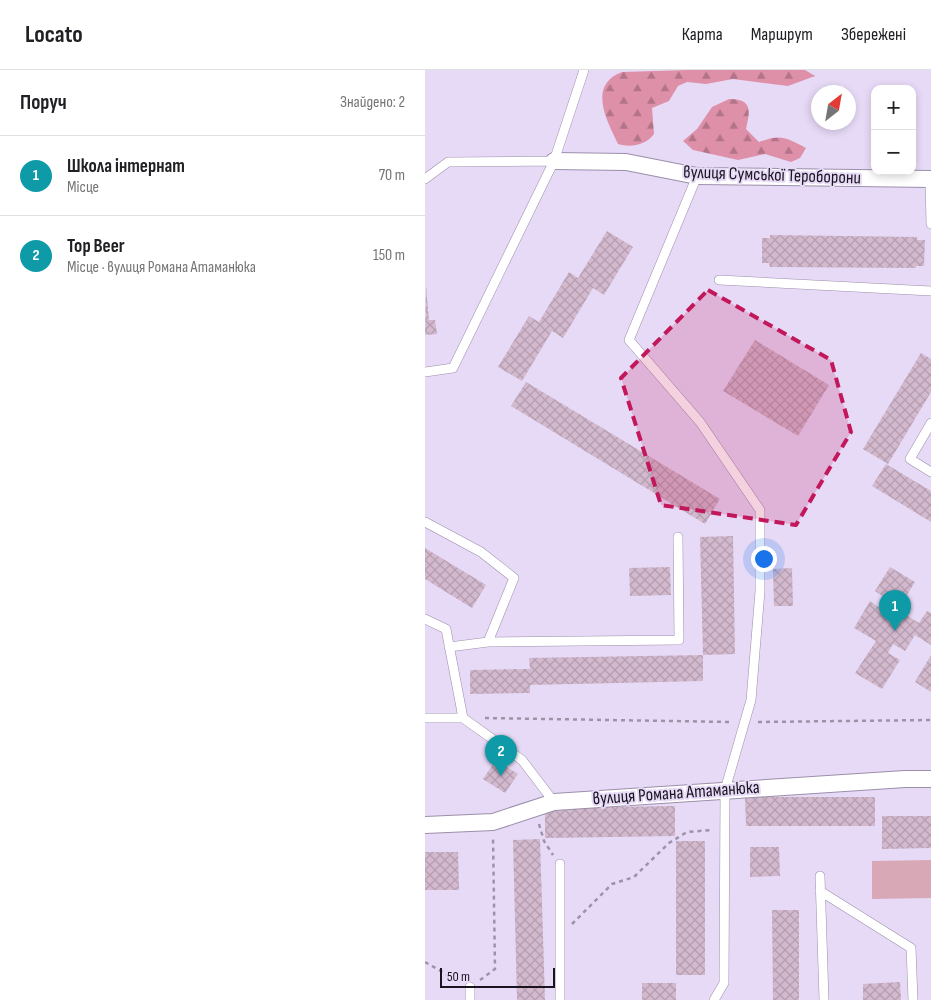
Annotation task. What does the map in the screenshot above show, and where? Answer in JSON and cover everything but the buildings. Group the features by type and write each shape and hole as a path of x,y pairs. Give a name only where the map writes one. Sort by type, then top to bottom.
{"street":[{"name":"вулиця Сумської Тероборони","path":"554,161 626,162 697,176 930,178"},
{"name":"вулиця Романа Атаманюка","path":"425,825 493,822 533,807 554,802 905,779 931,779"}],"lane":[{"path":"425,372 453,368 554,161 585,70"},
{"path":"425,178 448,162 554,161"},
{"path":"697,176 629,340 700,422 760,510 760,591 751,700 725,790 724,983 715,1000"},
{"path":"930,178 931,224"},
{"path":"719,280 931,291"},
{"path":"931,423 910,459 931,472"},
{"path":"425,522 481,552 514,578 488,642"},
{"path":"449,647 488,642 679,640 678,537"},
{"path":"425,619 446,629 463,718"},
{"path":"425,718 463,718 522,760 554,802"},
{"path":"560,864 560,1000"},
{"path":"820,876 823,1000"},
{"path":"820,891 911,948 913,1000"},
{"path":"470,988 470,1000"}],"path":[{"path":"463,718 744,722 931,720"},
{"path":"533,807 544,841 560,864"},
{"path":"425,962 470,988 495,969 493,822"},
{"path":"559,937 612,884 634,878 669,843 687,832 725,830"}],"highlighted area":[{"path":"708,290 831,360 851,432 796,525 661,505 621,378"}],"green space":[{"path":"805,70 815,76 788,86 733,79 706,84 687,82 678,86 669,101 652,108 654,134 651,138 638,145 618,144 605,115 603,104 602,94 611,78 622,72"},
{"path":"729,99 742,101 746,104 749,112 746,129 759,142 778,137 788,139 806,148 800,158 791,162 765,154 738,160 693,150 683,141 697,129 712,107"}],"shaded area":[{"path":"931,860 931,898 872,899 872,861"}],"place":[{"name":"Школа інтернат","path":"895,631"},
{"name":"Top Beer","path":"501,776"}]}
